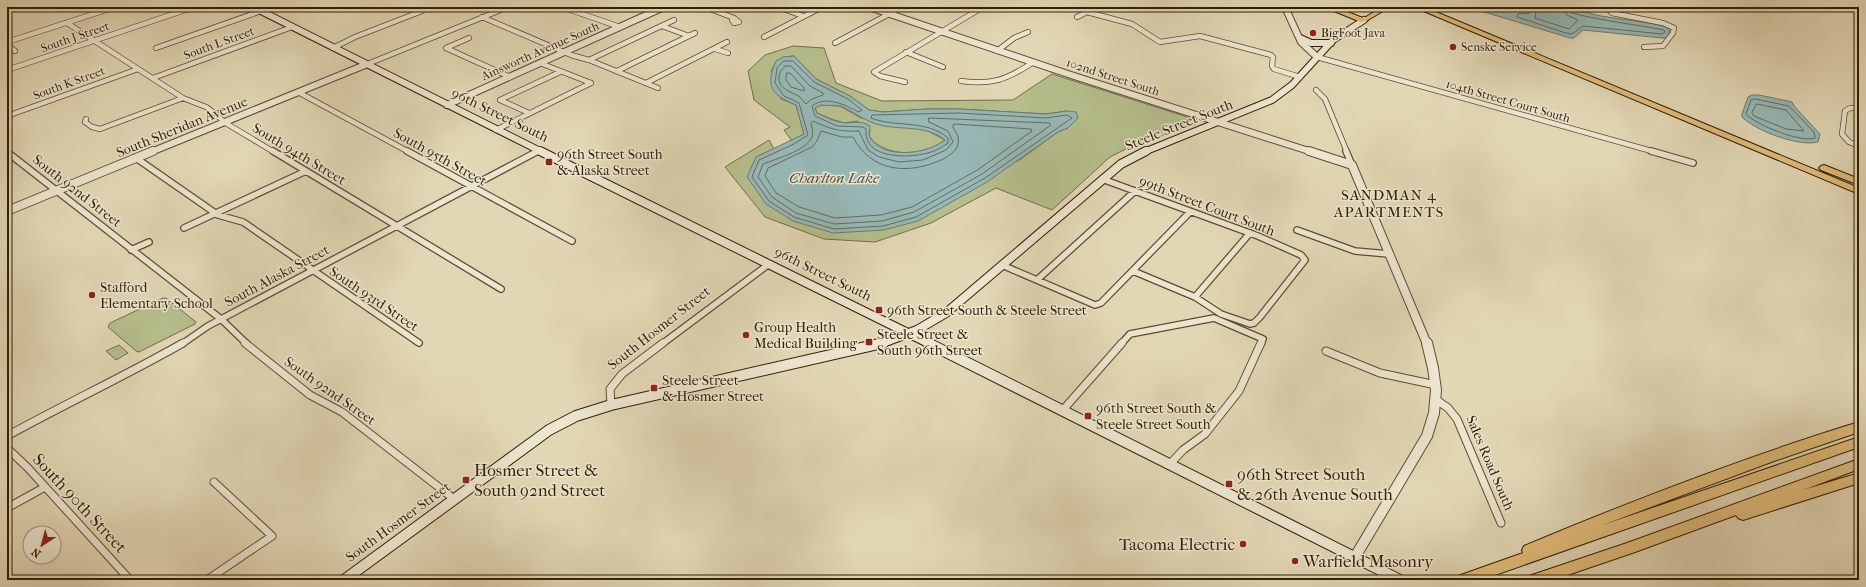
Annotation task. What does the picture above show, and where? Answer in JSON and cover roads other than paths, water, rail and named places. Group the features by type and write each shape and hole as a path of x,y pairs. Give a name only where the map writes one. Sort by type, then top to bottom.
{"highway":[{"path":"1328,7 1366,19"},
{"path":"1334,7 1366,19"},
{"path":"1414,7 1455,20"},
{"path":"1418,7 1455,20"},
{"path":"1427,7 1859,191"},
{"path":"1433,7 1455,20"},
{"path":"1702,124 1771,146 1859,182"},
{"path":"1702,124 1859,186"},
{"path":"1702,124 1859,198"},
{"path":"1468,578 1540,545 1601,520 1769,457 1859,427"},
{"path":"1468,578 1859,442"},
{"path":"1630,548 1859,464"},
{"path":"1534,580 1630,548 1859,478"}],"main road":[{"name":"96th Street South","path":"253,7 365,65 769,264 1400,580"},
{"name":"Steele Street South","path":"611,405 857,351 886,343 909,334 947,312 1121,164 1134,156 1274,100 1290,89 1340,35 1387,7"},
{"path":"1300,38 1315,43 1331,43"},
{"name":"South Hosmer Street","path":"344,580 549,430 576,416 611,405"}],"street":[{"path":"7,42 115,7"},
{"name":"South J Street","path":"7,70 194,7"},
{"path":"365,65 508,7"},
{"path":"562,7 620,27"},
{"name":"Ainsworth Avenue South","path":"447,105 664,7"},
{"path":"705,7 734,18"},
{"path":"778,7 803,16"},
{"path":"764,36 822,7"},
{"name":"102nd Street South","path":"869,7 997,51 1352,165"},
{"path":"835,43 902,7"},
{"path":"905,82 880,76 874,72 940,31 983,7"},
{"path":"1315,8 1286,7 1305,48 1318,57"},
{"path":"1609,7 1609,11 1614,14 1663,23 1674,28 1673,33 1663,46 1644,47"},
{"path":"156,48 261,11"},
{"path":"333,48 355,37 422,11"},
{"path":"1077,17 1086,12 1132,24 1160,42 1197,36 1228,42 1271,54 1273,57 1272,66 1275,70 1300,77"},
{"path":"482,17 574,56 589,60 658,88"},
{"path":"589,60 674,20"},
{"name":"South 94th Street","path":"67,23 184,98 201,105 221,118 224,122 502,290"},
{"path":"662,26 689,36"},
{"name":"South L Street","path":"153,78 292,27"},
{"path":"997,51 1014,38 1028,32"},
{"path":"617,71 694,34"},
{"path":"469,38 446,48 510,77"},
{"path":"646,83 727,42"},
{"path":"7,45 15,51"},
{"path":"715,48 728,53"},
{"path":"906,52 943,67"},
{"name":"104th Street Court South","path":"1318,57 1693,163"},
{"path":"961,81 979,83 998,82 1011,77 1032,62"},
{"path":"496,130 592,84 540,63"},
{"name":"South Sheridan Avenue","path":"7,211 365,65"},
{"name":"South K Street","path":"7,116 138,69"},
{"path":"529,113 500,100 560,72"},
{"path":"1316,90 1325,99 1427,343 1436,385 1434,419 1424,443 1355,558"},
{"name":"South 95th Street","path":"298,92 572,241"},
{"path":"86,119 85,122 93,129 100,129 184,98"},
{"path":"1859,108 1852,108 1845,111 1842,134 1849,142 1859,146"},
{"name":"South Alaska Street","path":"7,436 78,398 134,371 221,319 539,151"},
{"name":"South 92nd Street","path":"7,152 221,319 240,340 310,395 342,412 454,499"},
{"name":"South 93rd Street","path":"136,158 216,213 243,222 312,271 419,343"},
{"path":"184,228 306,171"},
{"name":"99th Street Court South","path":"1102,179 1250,234 1304,257 1304,263 1260,317 1252,323 1246,323 1213,310 1202,304 1195,297"},
{"path":"1037,280 1135,191"},
{"path":"1002,265 1095,305 1101,303 1190,212"},
{"path":"1297,230 1355,251 1389,254"},
{"path":"1133,271 1195,297 1250,234"},
{"path":"131,250 149,242"},
{"name":"South Hosmer Street","path":"611,405 610,389 622,374 769,264"},
{"path":"1062,411 1130,334 1214,318 1263,339 1239,391 1205,434 1178,454 1170,464"},
{"path":"1326,352 1380,373 1436,385"},
{"name":"Sales Road South","path":"1435,399 1448,408 1457,419 1501,523"},
{"name":"South 90th Street","path":"7,448 45,487 130,580"},
{"path":"207,580 272,536 214,482"},
{"path":"7,508 45,487"}],"water":[{"path":"1468,7 1504,7 1519,10 1528,9 1529,7 1564,7 1601,16 1655,24 1667,27 1670,31 1667,38 1662,38 1583,30 1574,38 1570,38"},
{"name":"Charlton Lake","path":"794,56 816,79 850,96 869,110 883,112 927,109 959,109 1046,114 1067,111 1076,112 1078,118 1068,128 1058,132 987,182 918,221 884,230 833,233 793,221 766,204 747,177 756,157 804,134 796,105 781,97 772,89 771,77 776,61 783,57","holes":["821,105 840,106 876,124 921,130 938,135 945,140 928,149 917,151 895,152 885,150 870,138 870,126 860,122 838,122 817,113 815,108"]},
{"path":"1752,95 1759,95 1792,102 1820,134 1818,142 1810,143 1789,140 1757,128 1742,117 1748,97"}],"place":[{"name":"BigFoot Java","path":"1313,33"},
{"name":"Senske Service","path":"1453,47"},
{"name":"96th Street South & Alaska Street","path":"549,162"},
{"name":"Stafford Elementary School","path":"92,295"},
{"name":"96th Street South & Steele Street","path":"879,310"},
{"name":"Group Health Medical Building","path":"746,335"},
{"name":"Steele Street & South 96th Street","path":"869,342"},
{"name":"Steele Street & Hosmer Street","path":"654,388"},
{"name":"96th Street South & Steele Street South","path":"1088,416"},
{"name":"Hosmer Street & South 92nd Street","path":"466,480"},
{"name":"96th Street South & 26th Avenue South","path":"1229,484"},
{"name":"Tacoma Electric","path":"1243,544"},
{"name":"Warfield Masonry","path":"1295,561"}],"district":[{"name":"SANDMAN 4 APARTMENTS","path":"1389,204"}]}
